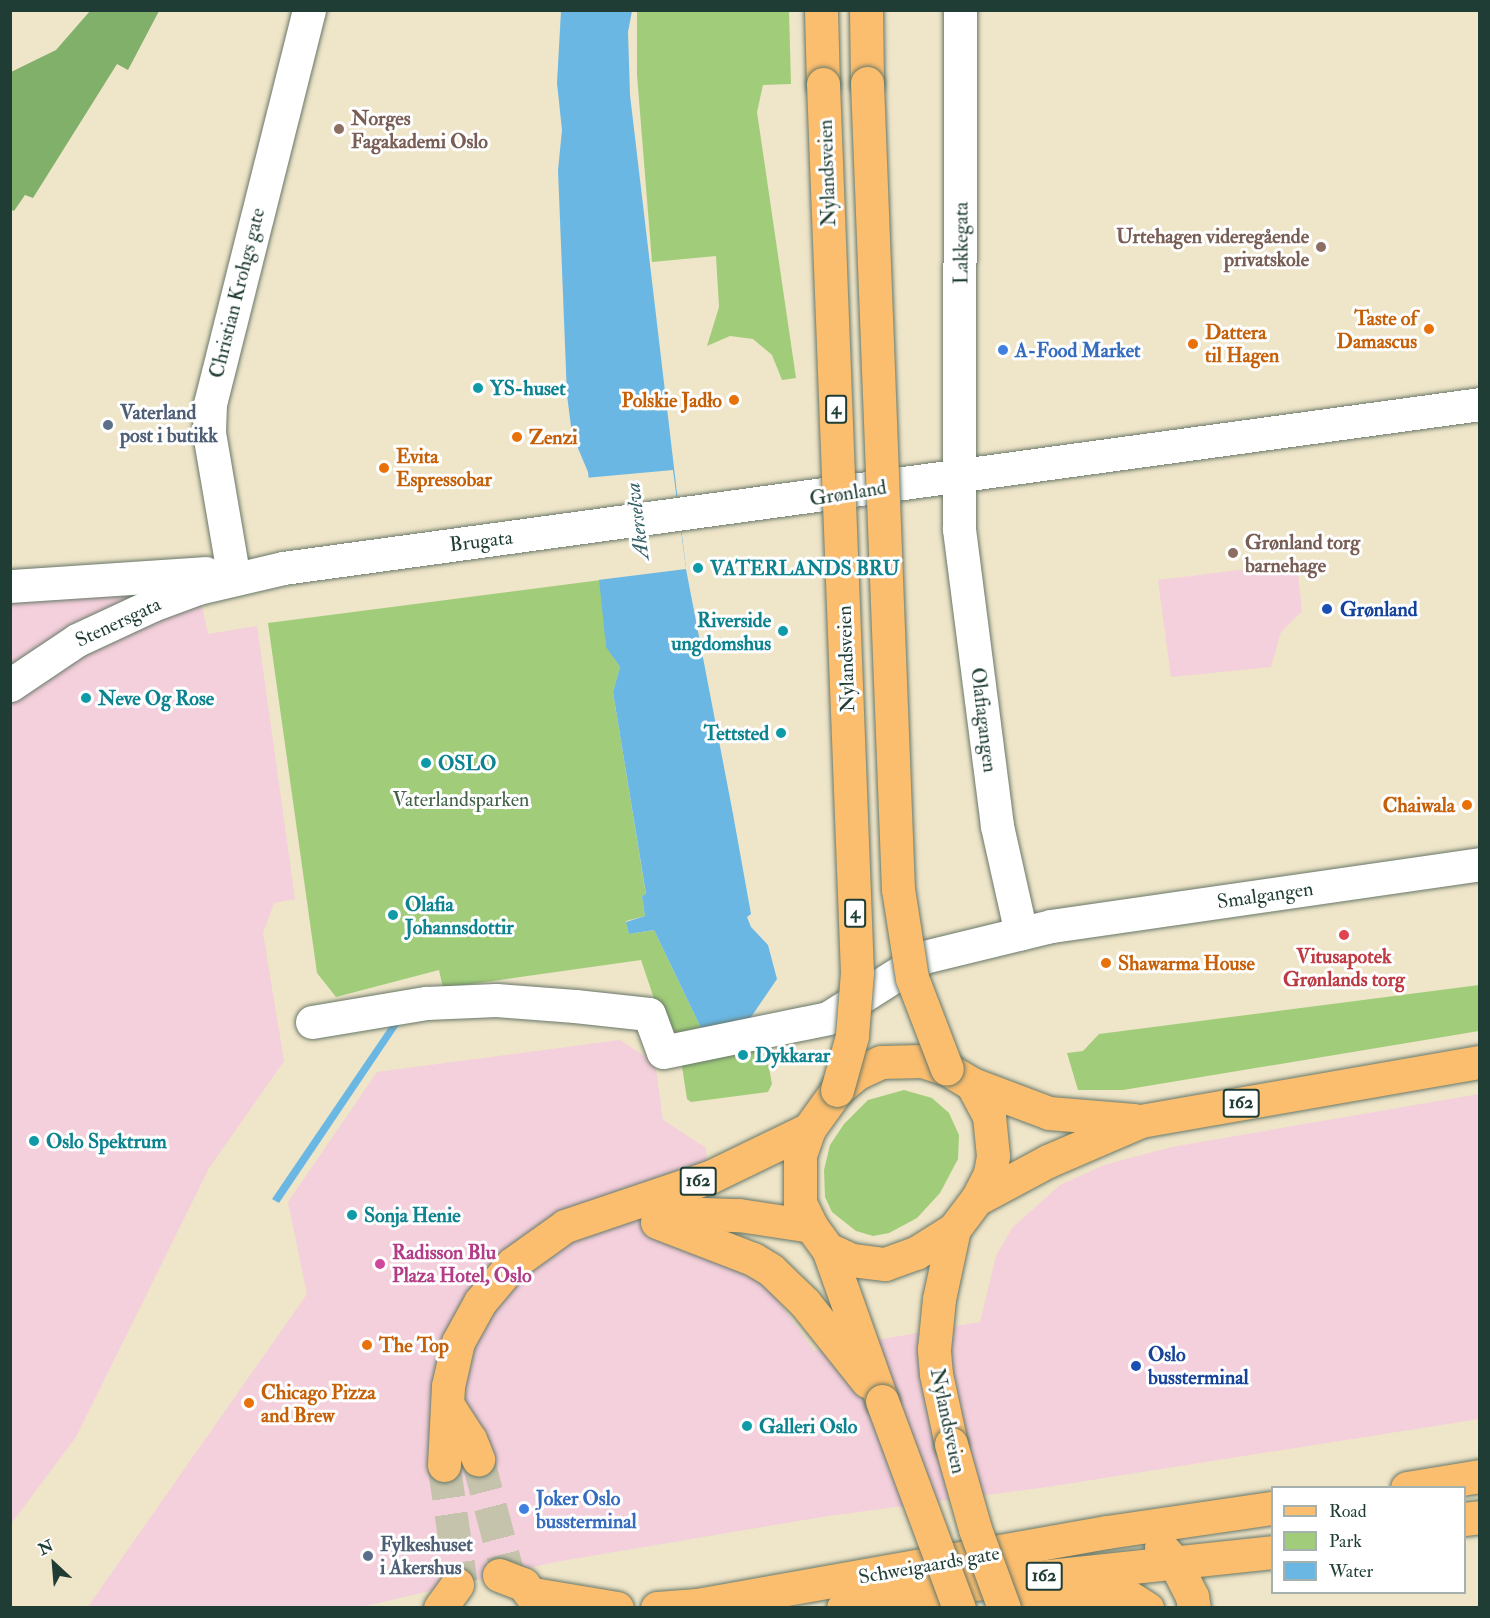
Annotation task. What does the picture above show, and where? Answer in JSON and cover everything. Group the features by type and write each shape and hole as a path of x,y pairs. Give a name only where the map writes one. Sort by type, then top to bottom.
{"main road":[{"name":"Nylandsveien","path":"821,10 857,972 852,1036 837,1090"},
{"name":"Nylandsveien","path":"820,1238 852,1260 885,1264 916,1253 954,1229 977,1199 990,1173 994,1135 981,1098 959,1076 912,978 898,889 866,10"},
{"name":"Nylandsveien","path":"959,1076 922,1060 881,1062 857,1073 837,1090 809,1129 800,1155 797,1183 800,1203 820,1238 960,1608"},
{"name":"162","path":"977,1199 1048,1161 1141,1121 1479,1062"},
{"name":"162","path":"959,1076 1049,1113 1141,1121"},
{"name":"162","path":"444,1465 450,1375 458,1342 480,1302 512,1264 546,1237 582,1219 710,1177 809,1129"},
{"name":"162","path":"582,1219 657,1222 703,1214 772,1219 820,1238"},
{"name":"162","path":"657,1222 753,1258 771,1270 805,1303 882,1401"},
{"name":"Nylandsveien","path":"954,1229 935,1323 936,1374 963,1488 1004,1608"},
{"path":"449,1407 470,1438 478,1459"},
{"path":"1419,1486 1479,1476"},
{"name":"Schweigaards gate","path":"657,1608 802,1588 1107,1532 1271,1508"},
{"name":"162","path":"1107,1532 1150,1540 1174,1563 1193,1602"},
{"name":"162","path":"1193,1602 1196,1585 1210,1570 1259,1554"},
{"name":"Schweigaards gate","path":"843,1608 955,1586 1259,1554"},
{"path":"518,1585 617,1608"},
{"name":"162","path":"1019,1608 1108,1592 1132,1595 1148,1608"}],"street":[{"name":"Christian Krohgs gate","path":"233,575 209,432 210,404 309,10"},
{"name":"Lakkegata","path":"960,10 960,475"},
{"name":"Grønland","path":"679,516 1011,466 1479,404"},
{"name":"Olafiagangen","path":"960,475 959,530 998,826 1036,929"},
{"name":"Brugata","path":"10,586 233,575 679,516"},
{"name":"Stenersgata","path":"10,685 53,654 110,624 233,575"},
{"name":"Smalgangen","path":"312,1022 426,1003 495,1000 575,1006 649,1014 663,1052 828,1018 924,957 1036,929 1479,864"}],"shaded area":[{"path":"1297,563 1302,611 1281,632 1271,667 1171,677 1158,580"},
{"path":"11,587 198,588 208,634 257,626 295,899 274,903 263,933 284,1061 209,1168 76,1437 11,1524"},
{"path":"620,1040 655,1063 663,1120 706,1148 713,1260 757,1279 773,1293 814,1351 980,1322 996,1256 1012,1228 1060,1185 1104,1165 1172,1147 1479,1094 1479,1419 1047,1487 828,1516 555,1562 361,1607 87,1608 307,1294 288,1202 377,1072"}],"green space":[{"path":"90,11 159,11 128,70 117,64 33,198 25,195 14,211 10,209 11,72 56,50"},
{"path":"637,11 789,11 791,84 763,85 757,112 796,378 782,380 772,355 753,339 730,336 707,346 719,307 716,256 652,262 637,75"},
{"name":"Vaterlandsparken","path":"601,580 606,646 620,667 613,692 646,895 642,896 645,916 626,921 629,934 654,930 702,1030 666,1034 641,960 443,988 439,970 336,997 317,973 268,623"},
{"path":"1479,985 1479,1031 1123,1090 1078,1090 1067,1053 1083,1051 1099,1034"},
{"path":"765,1046 772,1084 768,1092 691,1102 687,1099 681,1060"},
{"path":"904,1090 932,1098 949,1113 959,1135 958,1159 940,1193 917,1218 889,1233 873,1236 856,1231 832,1212 825,1197 824,1170 830,1145 844,1124 868,1100"}],"water":[{"name":"Akerselva","path":"561,11 632,11 628,32 630,95 686,569 751,914 747,917 751,927 768,945 777,979 747,1023 702,1030 654,930 629,934 626,922 645,916 642,896 646,894 613,692 620,667 606,647 588,472 572,434 567,395 558,170 562,130 557,83"},
{"path":"401,1022 279,1203 272,1199 391,1024"}],"pier":[{"name":"VATERLANDS BRU","path":"673,470 686,569 598,580 585,478"}],"tunnel":[{"path":"478,1459 508,1573"},
{"path":"444,1465 461,1582"}],"place":[{"name":"Norges Fagakademi Oslo","path":"339,129"},
{"name":"Urtehagen videregående privatskole","path":"1321,247"},
{"name":"Taste of Damascus","path":"1429,329"},
{"name":"Dattera til Hagen","path":"1193,344"},
{"name":"A-Food Market","path":"1003,350"},
{"name":"YS-huset","path":"478,388"},
{"name":"Polskie Jadło","path":"734,400"},
{"name":"Vaterland post i butikk","path":"108,425"},
{"name":"Zenzi","path":"517,437"},
{"name":"Evita Espressobar","path":"384,468"},
{"name":"Grønland torg barnehage","path":"1233,553"},
{"name":"VATERLANDS BRU","path":"698,568"},
{"name":"Grønland","path":"1327,609"},
{"name":"Riverside ungdomshus","path":"783,631"},
{"name":"Neve Og Rose","path":"86,698"},
{"name":"Tettsted","path":"781,733"},
{"name":"OSLO","path":"426,763"},
{"name":"Chaiwala","path":"1467,805"},
{"name":"Olafia Johannsdottir","path":"393,915"},
{"name":"Vitusapotek Grønlands torg","path":"1344,935"},
{"name":"Shawarma House","path":"1106,963"},
{"name":"Dykkarar","path":"743,1055"},
{"name":"Oslo Spektrum","path":"34,1141"},
{"name":"Sonja Henie","path":"352,1215"},
{"name":"Radisson Blu Plaza Hotel, Oslo","path":"380,1264"},
{"name":"The Top","path":"367,1345"},
{"name":"Oslo bussterminal","path":"1136,1366"},
{"name":"Chicago Pizza and Brew","path":"249,1403"},
{"name":"Galleri Oslo","path":"747,1426"},
{"name":"Joker Oslo bussterminal","path":"524,1509"},
{"name":"Fylkeshuset i Akershus","path":"368,1556"}]}
